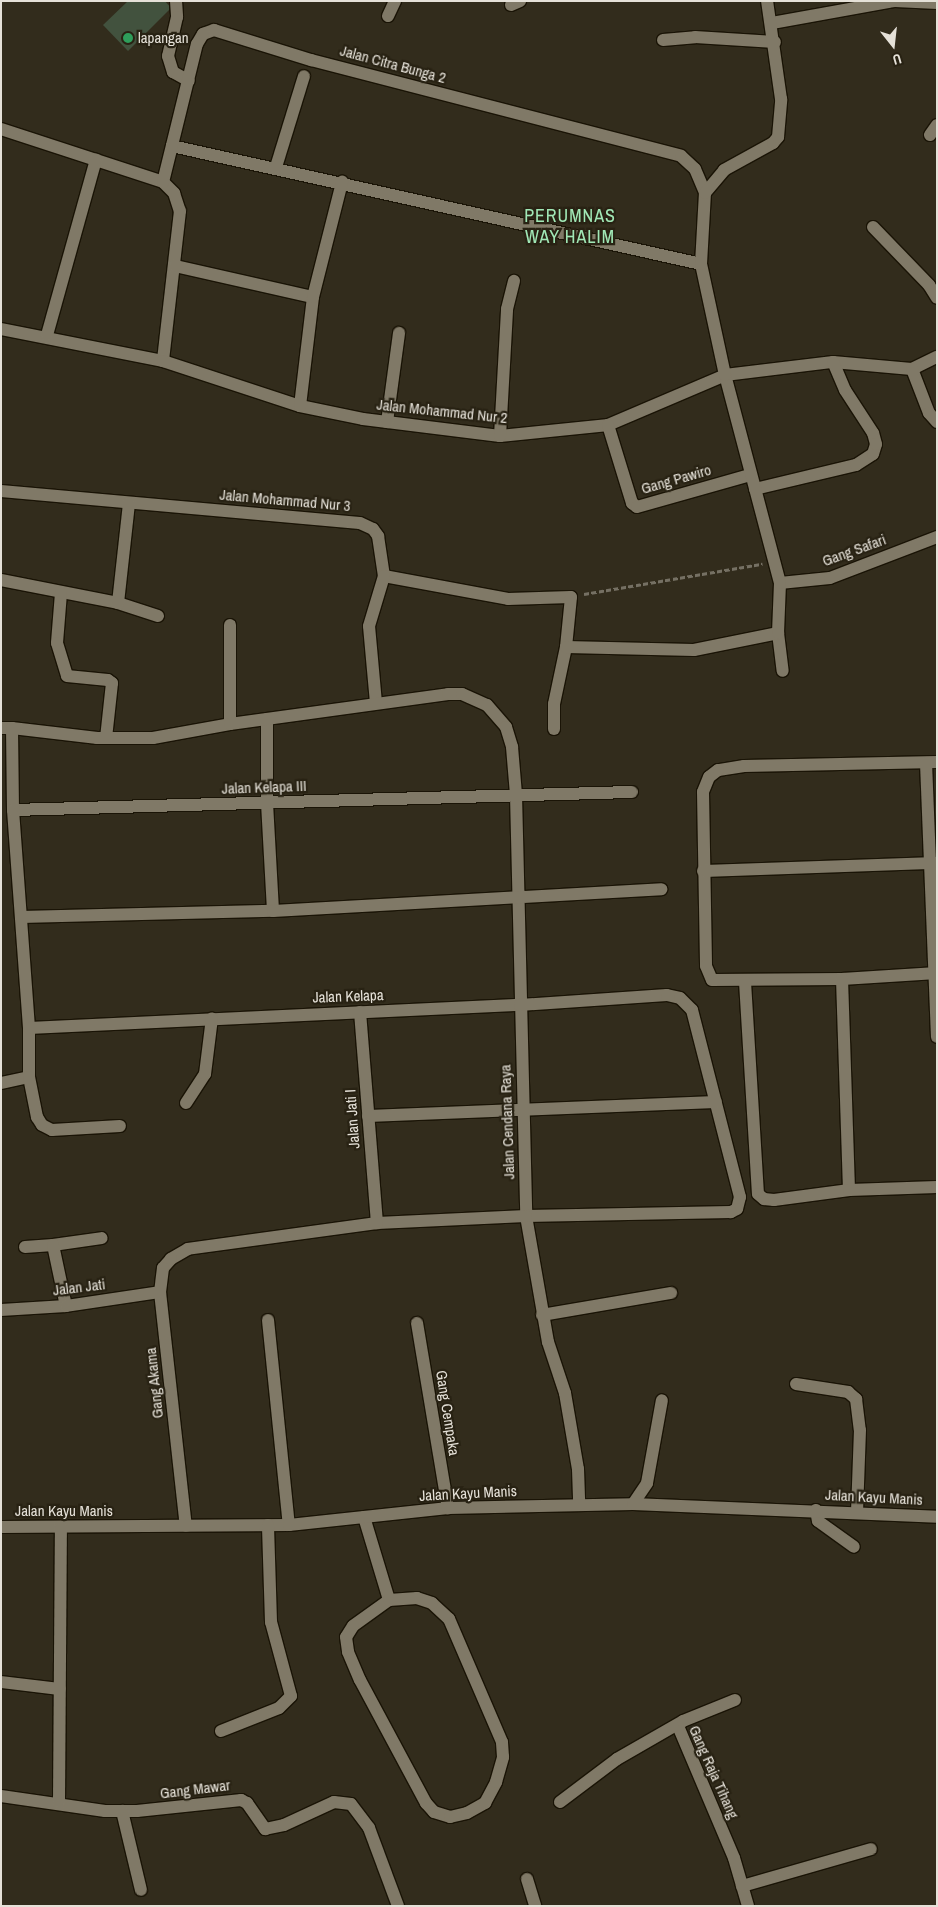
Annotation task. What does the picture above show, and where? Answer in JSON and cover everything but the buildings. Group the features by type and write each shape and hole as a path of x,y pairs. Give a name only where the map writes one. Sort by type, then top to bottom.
{"street":[{"path":"176,1 177,17 168,56 173,72 189,81"},
{"path":"388,16 395,1"},
{"path":"767,1 775,42 781,99 778,137 773,143 724,170 705,193 701,264 724,375 780,583 778,633 783,671"},
{"path":"772,23 895,1 937,3"},
{"name":"Jalan Citra Bunga 2","path":"163,182 197,44 202,34 214,30 311,60 681,156 695,169 705,193"},
{"path":"663,40 695,37 775,42"},
{"path":"276,167 304,76"},
{"path":"1,129 163,182 174,192 180,211 164,361"},
{"path":"172,146 276,167 701,264"},
{"path":"47,335 96,160"},
{"path":"300,406 313,297 342,182"},
{"path":"873,227 929,285 937,298"},
{"path":"175,266 313,297"},
{"path":"500,436 507,309 514,281"},
{"name":"Jalan Mohammad Nur 2","path":"1,328 47,335 164,361 300,406 387,422 500,436 608,425 724,375 833,362 912,369"},
{"path":"387,422 399,333"},
{"path":"937,357 912,369 929,413 937,422"},
{"path":"755,489 856,465 873,454 876,444 873,433 845,390 833,362"},
{"name":"Gang Pawiro","path":"608,425 632,503 637,507 750,475"},
{"name":"Jalan Mohammad Nur 3","path":"1,491 129,504 360,523 373,529 378,536 384,576"},
{"path":"118,603 129,504"},
{"name":"Gang Safari","path":"780,583 830,578 937,537"},
{"path":"120,1126 52,1130 42,1125 29,1077 29,1028 7,728 106,738 153,738 230,724 376,703 369,626 384,576 508,599 571,596 566,647 558,678 554,729"},
{"path":"1,580 118,603 158,616"},
{"path":"62,593 57,632 67,676 108,680 112,683 106,738"},
{"path":"230,625 230,724"},
{"path":"566,647 694,650 778,633"},
{"name":"Jalan Cendana Raya","path":"376,703 462,694 486,705 508,733 516,794 522,1111 526,1216 542,1315 565,1393 578,1469 579,1505"},
{"path":"268,719 267,803 273,911"},
{"path":"935,973 842,979 716,982 707,973 703,870 703,792 709,777 718,770 744,766 932,762 937,1037"},
{"name":"Jalan Kelapa III","path":"13,810 632,792"},
{"path":"703,870 934,863"},
{"path":"21,917 273,911 661,889"},
{"path":"842,979 849,1190"},
{"path":"745,982 758,1194 764,1199 774,1200 849,1190 937,1187"},
{"name":"Jalan Kelapa","path":"29,1028 520,1005 667,995 680,998 692,1010 716,1102"},
{"name":"Jalan Jati I","path":"360,1012 377,1223"},
{"path":"186,1103 205,1074 212,1018"},
{"path":"1,1083 29,1077"},
{"path":"368,1116 716,1102 740,1197 736,1209 731,1212 526,1216 377,1223"},
{"name":"Gang Akama","path":"186,1526 160,1292 163,1268 171,1259 188,1249 377,1223"},
{"path":"25,1247 102,1238"},
{"path":"53,1245 66,1306"},
{"name":"Jalan Jati","path":"1,1310 66,1306 160,1292"},
{"path":"542,1315 671,1293"},
{"path":"268,1320 289,1524"},
{"name":"Gang Cempaka","path":"417,1322 448,1508"},
{"path":"796,1384 848,1392 856,1399 860,1430 857,1512"},
{"path":"632,1504 647,1483 662,1400"},
{"name":"Jalan Kayu Manis","path":"1,1528 268,1525 448,1508 632,1504 816,1510 937,1517"},
{"path":"816,1510 818,1522 854,1547"},
{"path":"364,1517 389,1600"},
{"path":"221,1731 279,1708 291,1696 271,1622 268,1525"},
{"path":"59,1802 61,1527"},
{"path":"417,1598 432,1603 449,1619 502,1742 503,1758 496,1782 485,1803 467,1813 450,1817 434,1812 426,1803 360,1680 348,1652 346,1637 353,1626 389,1600 417,1598"},
{"path":"1,1682 60,1689"},
{"path":"678,1726 735,1700"},
{"name":"Gang Raja Tihang","path":"560,1802 617,1759 678,1726 742,1886 748,1906"},
{"name":"Gang Mawar","path":"1,1796 122,1811 241,1800 265,1829 279,1826 334,1802 351,1804 369,1828 398,1906"},
{"path":"122,1811 141,1890"},
{"path":"742,1886 871,1848"},
{"path":"527,1879 535,1906"}],"path":[{"path":"571,596 775,562"}],"green space":[{"name":"lapangan","path":"128,1 165,1 171,8 128,51 103,25"}],"place":[{"name":"lapangan","path":"128,38"}],"district":[{"name":"PERUMNAS WAY HALIM","path":"570,227"}]}
